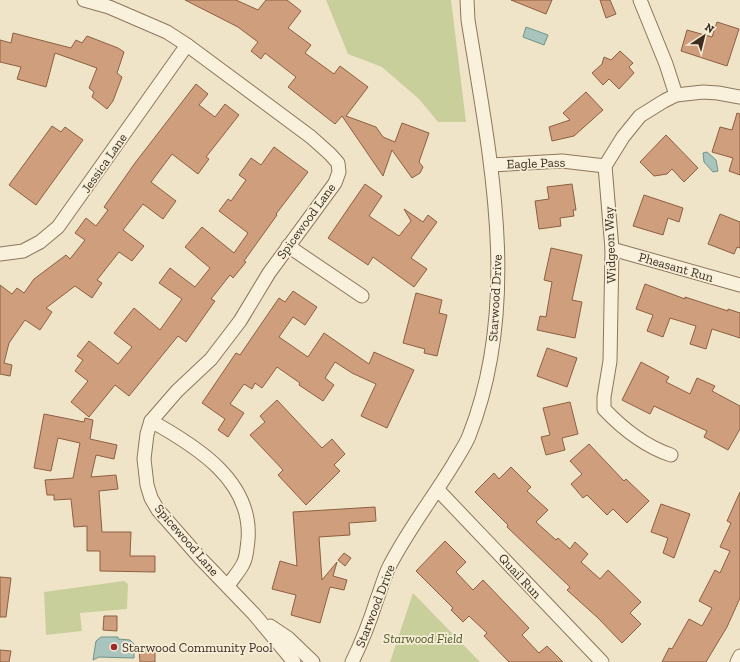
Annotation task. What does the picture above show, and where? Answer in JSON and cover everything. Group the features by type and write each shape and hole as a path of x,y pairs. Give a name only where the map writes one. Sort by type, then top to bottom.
{"street":[{"name":"Spicewood Lane","path":"84,0 109,7 167,32 311,136 338,162 339,172 335,183 269,273 240,321 211,359 177,391 151,421 147,434 144,459 151,498 168,521 254,614 294,662"},
{"name":"Starwood Drive","path":"352,662 363,640 388,568 438,490 468,437 486,380 496,331 499,272 491,165 468,20 467,0"},
{"path":"640,0 666,64 676,95"},
{"name":"Jessica Lane","path":"0,254 23,251 40,242 58,227 186,45"},
{"path":"605,166 623,137 640,116 676,95 703,92 718,93 740,98"},
{"name":"Eagle Pass","path":"491,165 562,161 605,166"},
{"name":"Widgeon Way","path":"605,166 612,249 610,362 604,397 604,409 641,442 671,455"},
{"path":"288,246 362,296"},
{"name":"Pheasant Run","path":"612,249 740,284"},
{"name":"Spicewood Lane","path":"151,421 211,462 228,477 237,491 246,511 248,532 247,549 243,563 228,586"},
{"name":"Quail Run","path":"438,490 602,662"},
{"name":"Spicewood Lane","path":"254,614 288,638 313,662"},
{"path":"737,662 740,656"}],"green space":[{"path":"326,0 451,0 466,122 438,122 419,99 382,67 348,54"},
{"path":"124,581 128,584 127,609 80,613 82,631 46,635 44,592"},
{"name":"Starwood Field","path":"413,593 480,662 390,662"}],"water":[{"path":"526,27 548,35 544,45 523,37"},
{"path":"707,152 716,160 718,171 713,172 704,162 703,153"},
{"name":"Starwood Community Pool","path":"101,637 118,637 118,639 130,640 134,644 134,658 99,657 93,660 96,641"}],"building":[{"path":"185,0 236,0 258,10 266,0 287,0 301,11 288,28 311,45 305,53 334,74 340,66 368,87 346,116 376,127 383,137 395,142 402,123 429,133 419,162 423,167 420,173 412,178 392,150 383,176 342,116 335,124 288,87 296,77 265,53 261,59 251,51 258,42 238,27"},
{"path":"511,0 552,0 546,14"},
{"path":"600,0 610,0 616,14 606,18"},
{"path":"717,22 739,29 727,66 681,51 687,30 712,37"},
{"path":"13,33 71,48 76,40 82,43 87,36 118,48 124,52 117,73 122,77 113,101 107,109 92,97 94,92 89,88 97,68 55,53 46,87 17,79 21,67 0,62 0,40 11,43"},
{"path":"620,51 633,63 629,67 634,73 619,89 609,79 603,85 592,73 602,64 604,57 611,60"},
{"path":"196,84 208,94 199,105 215,117 225,104 239,115 206,157 209,159 198,174 172,154 151,182 176,201 163,219 143,204 123,230 144,246 132,261 119,252 97,280 102,283 92,298 75,286 46,308 52,312 40,330 25,320 9,343 4,363 12,365 10,376 0,374 0,285 12,294 17,288 24,293 34,279 66,255 70,259 85,240 75,233 86,218 96,226 108,210 104,207 135,163"},
{"path":"586,92 603,110 574,136 552,141 549,127 570,120 563,113"},
{"path":"737,113 740,114 740,175 729,171 733,158 712,152 720,127 732,130"},
{"path":"52,126 61,132 65,127 83,140 36,205 9,185"},
{"path":"666,135 698,168 684,182 672,169 667,174 654,176 640,162"},
{"path":"274,147 308,172 276,214 277,215 244,261 246,262 233,278 230,275 211,299 215,301 186,342 178,336 129,396 115,385 89,417 71,402 88,381 75,371 83,360 77,356 89,341 118,364 132,347 114,333 134,308 160,330 182,299 159,283 170,268 195,287 210,268 185,247 202,227 234,253 248,233 219,211 228,199 231,201 246,180 239,175 251,158 261,165"},
{"path":"365,184 382,196 369,216 399,236 411,221 404,209 423,222 428,215 437,222 411,258 427,269 414,287 373,257 368,265 328,238"},
{"path":"572,184 576,210 573,210 574,216 560,218 561,226 539,229 535,201 549,199 547,187"},
{"path":"644,195 683,208 679,222 668,218 663,235 633,226"},
{"path":"720,214 740,222 740,248 737,247 734,254 708,244"},
{"path":"551,248 582,255 572,300 582,302 575,338 537,330 540,316 546,317 552,282 544,280"},
{"path":"645,284 685,299 685,297 728,311 728,309 740,313 740,338 712,329 706,349 690,344 696,326 670,318 663,337 647,331 653,315 636,309"},
{"path":"293,291 317,307 305,325 293,317 279,337 308,357 324,333 369,364 374,352 414,370 387,428 361,416 376,384 352,373 335,362 325,378 334,385 323,401 299,385 300,383 277,367 262,388 255,383 252,389 244,384 230,404 244,413 228,437 218,430 225,419 202,403 236,353 240,355 279,298 285,302"},
{"path":"416,293 442,300 439,313 447,315 437,356 424,353 425,349 403,343"},
{"path":"547,348 577,358 567,387 537,376"},
{"path":"641,362 669,377 666,382 690,394 697,378 715,386 712,391 740,406 740,429 728,450 704,437 707,431 654,406 650,414 622,400"},
{"path":"277,400 322,448 332,439 345,454 334,465 340,471 306,505 278,475 283,470 250,435 265,422 260,416"},
{"path":"570,402 578,434 562,438 565,450 546,455 541,437 550,435 543,408"},
{"path":"44,414 84,422 85,418 93,420 90,439 117,445 114,459 96,455 91,477 116,475 118,489 99,491 102,532 131,532 130,556 155,556 155,572 100,571 100,551 87,551 87,526 74,527 71,499 54,500 54,495 47,495 45,480 73,478 80,443 58,438 51,471 34,468"},
{"path":"589,444 624,481 626,479 649,501 627,523 613,509 607,515 587,495 583,498 571,484 582,474 570,461"},
{"path":"511,467 531,487 527,491 548,510 536,522 556,540 558,538 570,549 575,542 588,554 581,562 600,579 608,570 641,602 630,613 641,624 622,643 598,618 567,590 570,587 507,527 508,525 475,492 494,473 499,479"},
{"path":"740,492 740,598 727,627 706,662 662,662 669,648 672,649 689,619 702,626 712,608 699,601 715,570 720,573 730,551 720,547 731,523 727,521"},
{"path":"661,504 690,514 674,558 663,553 668,538 651,532"},
{"path":"375,507 376,521 349,523 350,535 319,537 322,580 337,562 333,576 347,580 344,590 330,587 320,623 291,615 296,595 272,589 280,561 297,566 293,512"},
{"path":"445,541 466,562 456,572 473,590 483,580 529,628 522,635 539,653 547,646 563,662 509,662 484,636 487,633 469,616 463,622 451,610 453,608 416,571"},
{"path":"344,553 351,558 345,566 338,560"},
{"path":"0,577 11,578 6,617 0,617"},
{"path":"104,616 117,616 117,631 103,630"},
{"path":"139,649 155,649 155,662 140,662"},
{"path":"0,650 11,651 9,662 0,662"}],"place":[{"name":"Starwood Community Pool","path":"114,647"}]}
